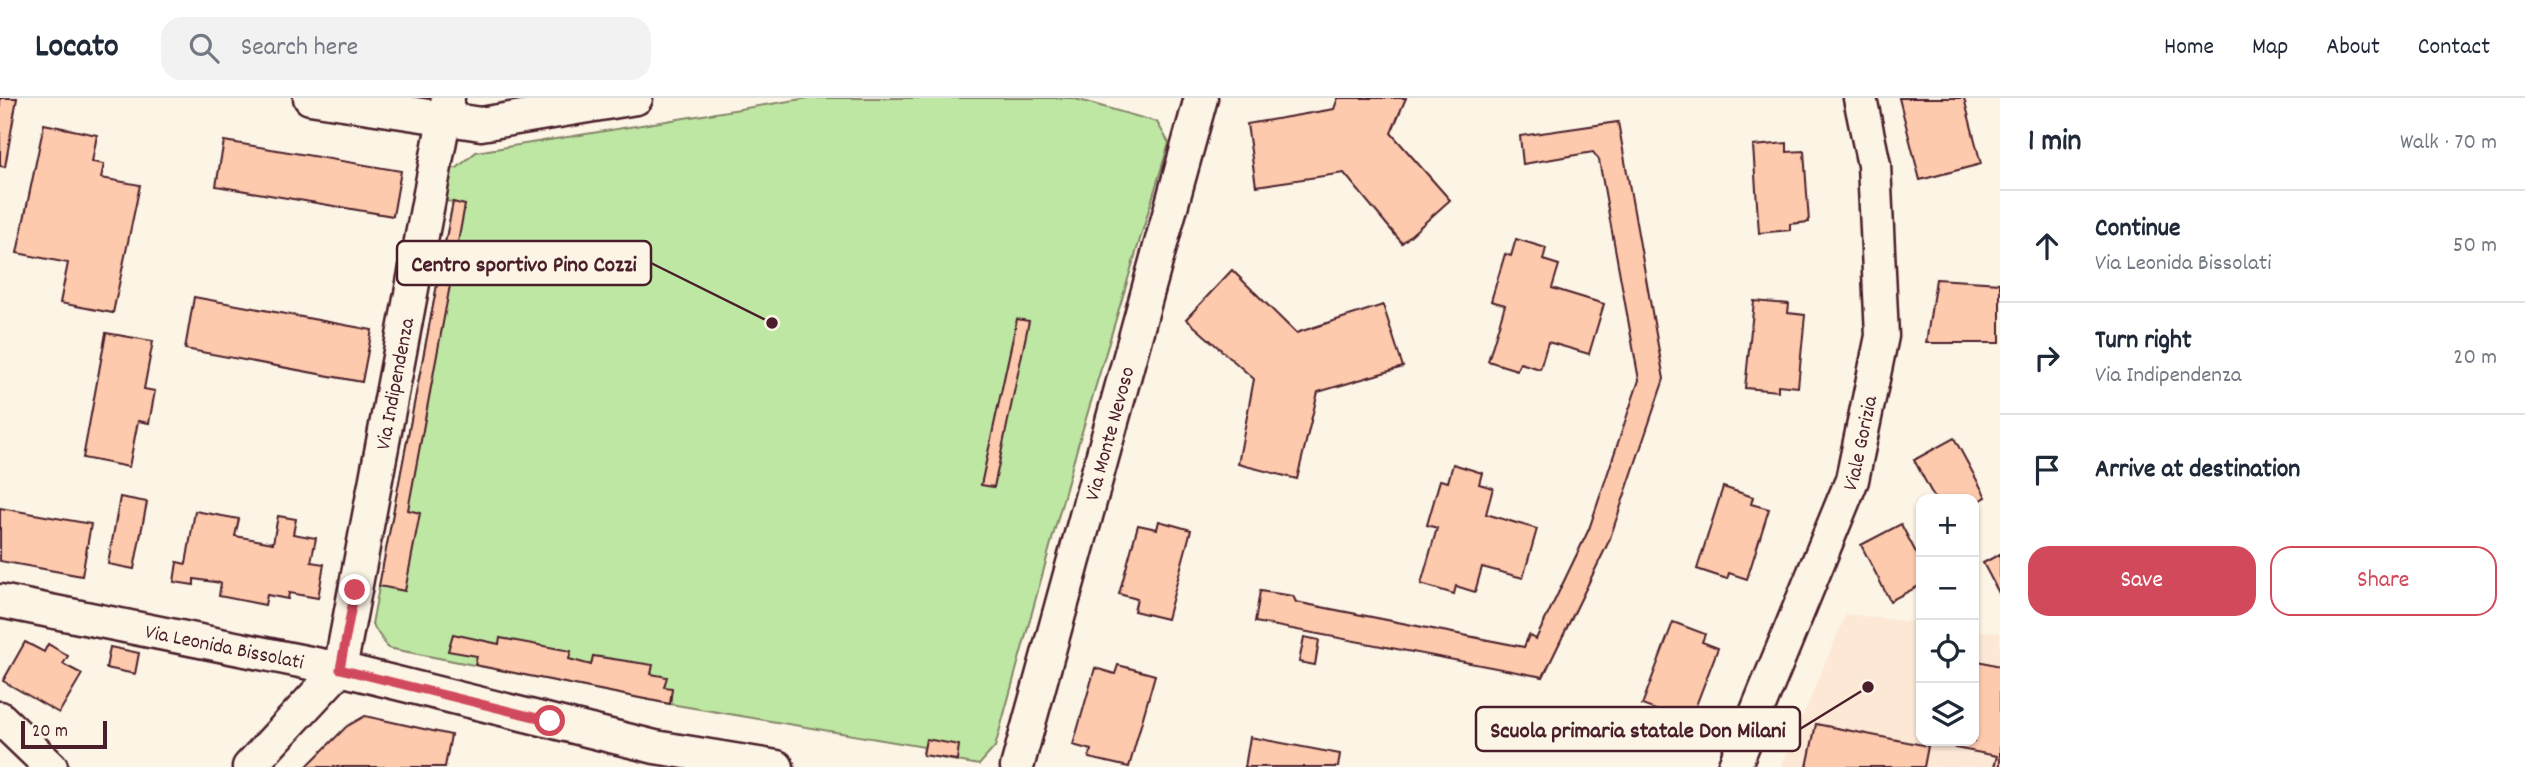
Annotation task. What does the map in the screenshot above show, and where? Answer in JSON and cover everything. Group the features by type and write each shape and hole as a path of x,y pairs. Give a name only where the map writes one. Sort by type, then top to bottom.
{"street":[{"path":"310,98 446,108 481,124 636,98"},
{"name":"Via Monte Nevoso","path":"1017,767 1201,98"},
{"name":"Viale Gorizia","path":"1734,767 1852,480 1882,336 1874,165 1860,98"},
{"name":"Via Indipendenza","path":"340,669 446,108"},
{"name":"Via Leonida Bissolati","path":"0,601 340,669 650,757 777,767"},
{"path":"249,767 340,669"},
{"path":"0,718 51,767"}],"shaded area":[{"path":"1846,614 1916,622 1916,746 1979,746 1979,631 2000,633 2000,767 1781,767"}],"green space":[{"path":"808,98 1072,98 1157,122 1169,143 1078,445 995,747 979,765 923,755 924,747 670,704 388,648 372,624 453,202 445,201 451,168 457,168 476,152"}],"building":[{"path":"0,98 17,98 5,167 0,166"},
{"path":"1338,98 1406,98 1391,133 1450,200 1402,243 1344,173 1256,186 1247,124 1334,109"},
{"path":"1899,98 1964,98 1981,164 1920,180"},
{"path":"1618,122 1664,379 1609,541 1543,677 1255,622 1260,591 1293,596 1296,602 1524,647 1529,635 1536,639 1589,529 1639,380 1599,160 1593,152 1523,164 1520,136"},
{"path":"44,124 97,135 92,162 104,164 101,178 140,185 113,313 60,303 68,263 17,253"},
{"path":"224,141 401,171 393,216 216,186"},
{"path":"1787,143 1787,152 1804,151 1809,222 1790,224 1790,230 1759,233 1753,146"},
{"path":"453,202 465,205 408,510 420,513 405,591 379,586"},
{"path":"1516,239 1546,248 1543,260 1559,265 1552,288 1604,304 1589,354 1548,342 1540,369 1520,363 1517,370 1488,361 1505,305 1491,301 1505,254 1511,256"},
{"path":"1232,270 1296,333 1383,305 1403,367 1318,392 1297,479 1238,464 1254,379 1186,319"},
{"path":"1936,279 2000,283 2000,343 1926,343"},
{"path":"194,297 372,330 362,382 185,349"},
{"path":"1754,301 1789,304 1788,313 1805,315 1798,387 1778,385 1778,391 1745,388"},
{"path":"1017,319 1029,321 994,487 981,485"},
{"path":"106,333 153,341 144,389 155,391 149,423 138,421 129,467 83,458"},
{"path":"1954,438 1986,497 1979,501 1979,494 1932,494 1914,460"},
{"path":"1453,464 1482,473 1479,484 1493,488 1486,514 1537,529 1523,578 1482,567 1475,592 1456,586 1454,594 1421,584 1437,528 1427,525 1440,480 1448,482"},
{"path":"1723,487 1753,497 1751,504 1769,509 1747,579 1729,573 1727,579 1697,569"},
{"path":"120,497 147,502 134,569 108,564"},
{"path":"0,508 91,524 82,576 0,561"},
{"path":"195,511 239,519 235,536 273,543 278,516 296,519 293,534 316,538 311,562 324,564 318,598 289,593 288,599 267,595 265,605 219,596 221,583 194,579 194,585 174,582 177,562 186,564"},
{"path":"1159,521 1191,530 1167,619 1134,611 1137,599 1119,594 1138,525 1157,529"},
{"path":"1901,524 1916,552 1916,588 1890,601 1861,545"},
{"path":"2000,554 2000,595 1983,563"},
{"path":"1673,622 1705,634 1702,642 1718,648 1692,716 1676,710 1674,717 1642,705"},
{"path":"453,634 499,644 500,638 571,651 569,659 591,665 593,656 653,665 651,674 667,677 664,687 672,688 670,704 475,665 477,656 448,651"},
{"path":"1304,637 1319,640 1315,665 1299,662"},
{"path":"25,642 44,652 48,644 68,656 63,664 82,674 59,713 3,681"},
{"path":"110,647 139,653 135,674 106,668"},
{"path":"1979,661 2000,666 2000,767 1994,767 1997,756 1955,748 1979,746"},
{"path":"1118,665 1155,675 1129,767 1089,758 1091,750 1073,745 1095,668 1115,674"},
{"path":"365,716 451,735 445,767 306,767 346,727"},
{"path":"1816,724 1916,744 1916,746 1928,746 1924,767 1807,767"},
{"path":"1250,737 1340,754 1338,767 1245,767"},
{"path":"926,739 959,745 957,760 923,755"}],"place":[{"name":"Centro sportivo Pino Cozzi","path":"772,323"},
{"name":"Scuola primaria statale Don Milani","path":"1868,687"}],"route":[{"path":"355,590 340,669 550,721"}]}
